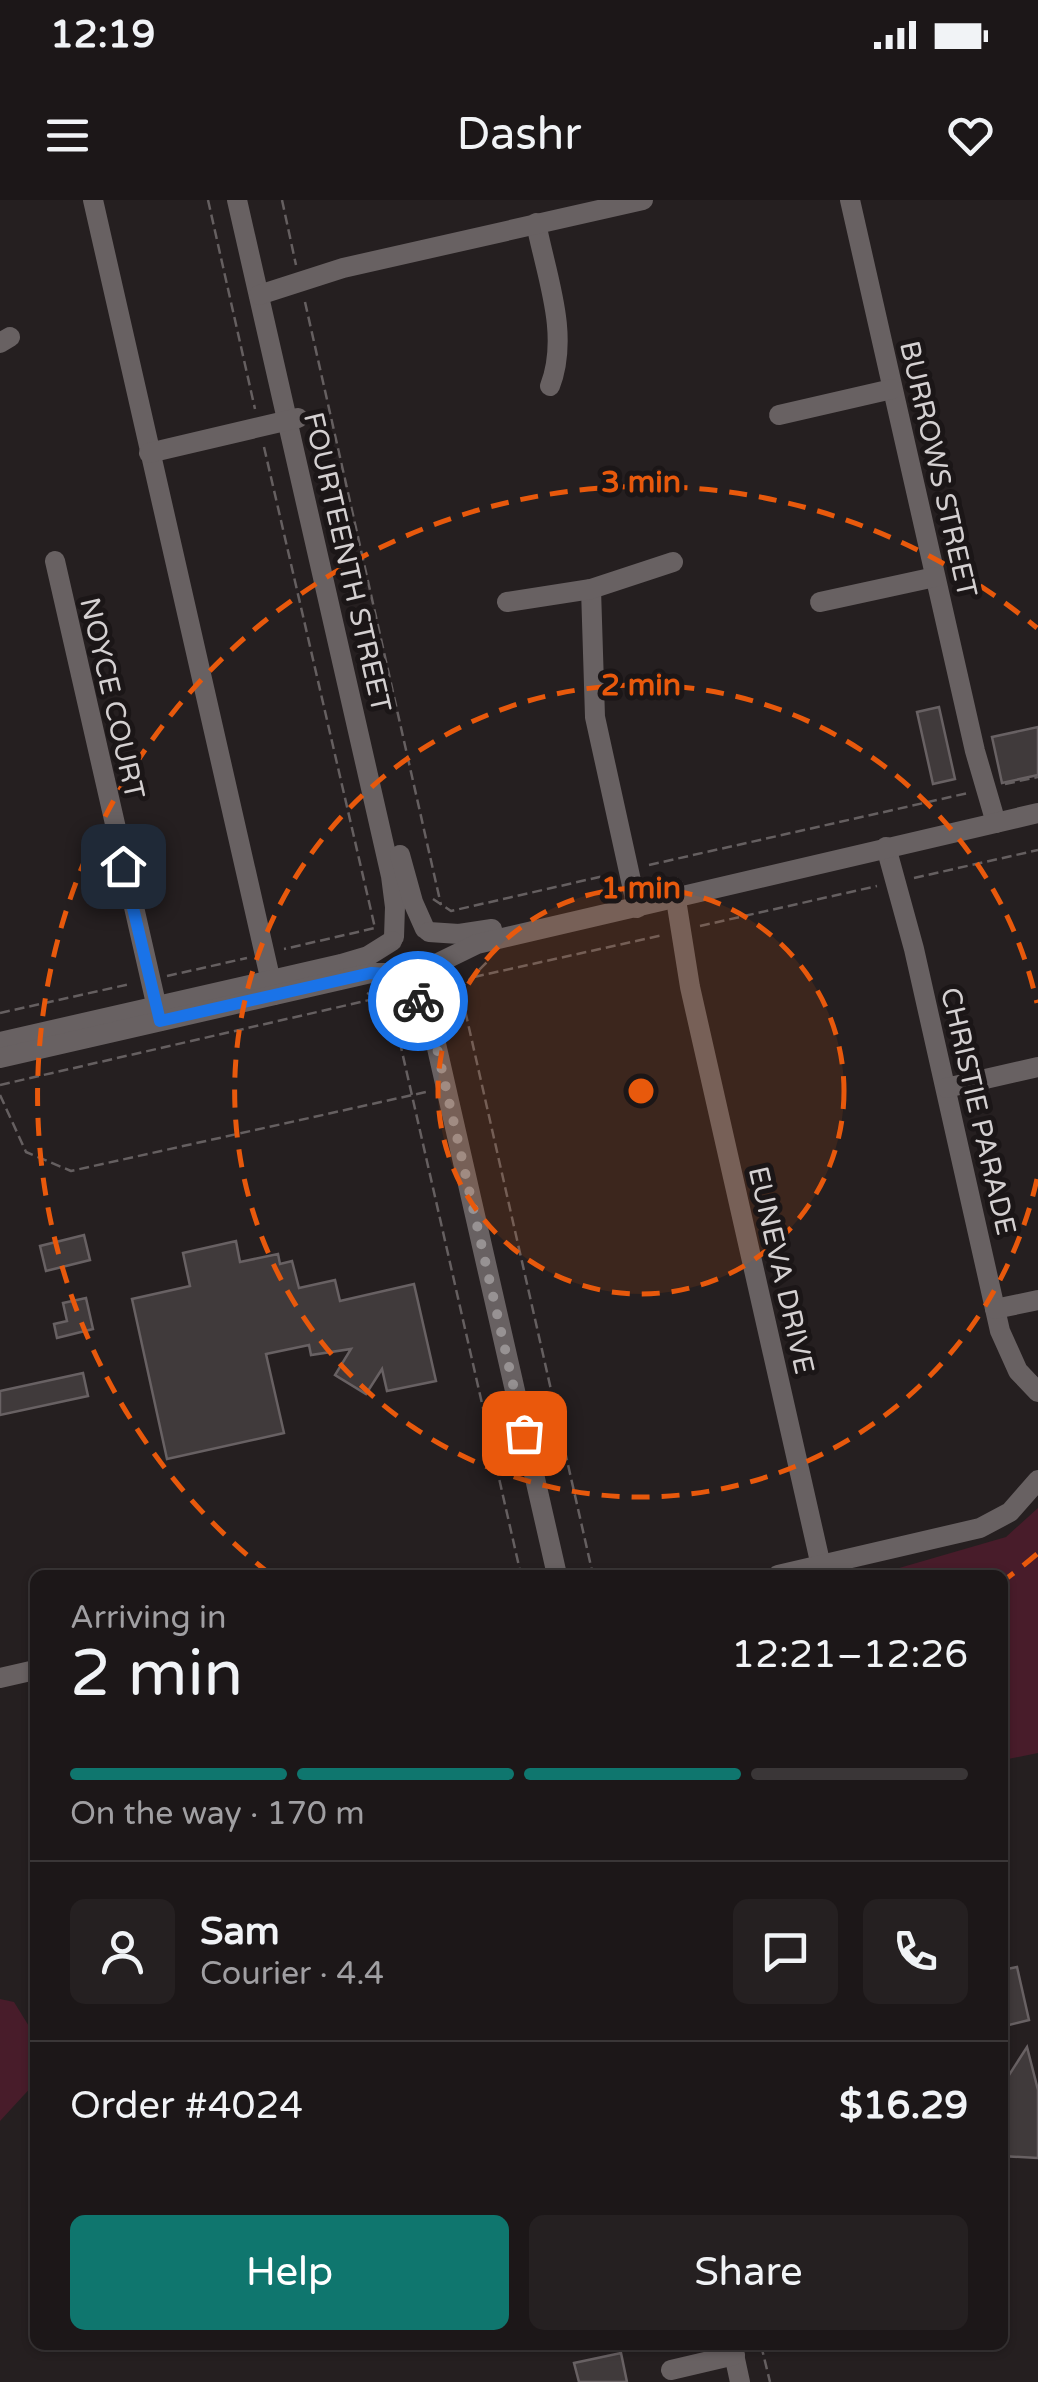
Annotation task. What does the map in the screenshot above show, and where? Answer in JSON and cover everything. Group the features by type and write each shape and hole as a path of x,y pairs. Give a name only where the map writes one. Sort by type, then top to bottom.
{"street":[{"path":"93,200 272,988"},
{"name":"FOURTEENTH STREET","path":"237,200 264,288 404,874 427,931"},
{"name":"FOURTEENTH STREET","path":"251,200 264,288"},
{"path":"264,288 643,200"},
{"name":"BURROWS STREET","path":"850,200 991,824"},
{"path":"536,223 558,332 559,360 550,386"},
{"path":"779,414 892,389"},
{"path":"150,453 294,419"},
{"name":"FOURTEENTH STREET","path":"294,419 392,876 393,939"},
{"name":"NOYCE COURT","path":"54,561 158,1014"},
{"path":"507,602 591,589 674,562"},
{"path":"820,602 935,577"},
{"path":"591,589 595,717 635,902"},
{"path":"0,1058 158,1014 272,988 371,973 421,976 477,944 780,863 820,862 1038,813"},
{"name":"CHRISTIE PARADE","path":"891,846 995,1309 1010,1359 1038,1392"},
{"name":"EUNEVA DRIVE","path":"669,894 821,1566"},
{"path":"272,988 368,956 412,927 476,932 635,902"},
{"path":"427,931 438,943 434,1035 556,1570"},
{"path":"393,939 389,955 434,1035"},
{"path":"0,1042 158,1014"},
{"path":"946,1088 1038,1067"},
{"path":"995,1309 1038,1300"},
{"path":"802,1570 980,1528 1010,1512 1038,1480"},
{"path":"0,1678 30,1671"},
{"path":"670,2370 733,2350 740,2382"}],"path":[{"path":"208,200 372,913 374,928 364,931"},
{"path":"282,200 441,905"},
{"path":"434,899 451,911 1038,776"},
{"path":"592,1570 460,989 467,979 474,977 1038,850"},
{"path":"0,1013 149,980"},
{"path":"0,1085 378,998 392,1005 519,1570"},
{"path":"0,1095 26,1152 71,1171 446,1088"},
{"path":"763,2350 770,2382"}],"shaded area":[{"path":"1038,1508 1038,1753 1008,1759 1008,1570 892,1570 1006,1537"},
{"path":"0,1999 14,2002 30,2028 30,2088 0,2121"}],"building":[{"path":"939,707 955,779 933,784 917,712"},
{"path":"1038,727 1038,775 1002,783 992,737"},
{"path":"84,1235 90,1260 46,1271 40,1246"},
{"path":"236,1241 240,1262 278,1254 280,1264 292,1261 299,1288 335,1280 340,1301 414,1284 436,1381 387,1391 382,1369 366,1394 335,1375 351,1349 311,1355 309,1345 266,1354 284,1433 167,1459 132,1299 190,1286 183,1253"},
{"path":"86,1298 93,1329 57,1338 54,1324 67,1321 63,1303"},
{"path":"83,1373 88,1396 0,1415 0,1391"},
{"path":"1017,1967 1029,2020 1008,2025 1008,1969"},
{"path":"1027,2047 1038,2090 1038,2158 1008,2156 1008,2077"},
{"path":"621,2353 627,2382 579,2382 574,2363"}],"way so far":[{"path":"418,1001 434,1035 524,1433"}],"route":[{"path":"123,866 160,1021 371,973 406,975 418,1001"}]}
